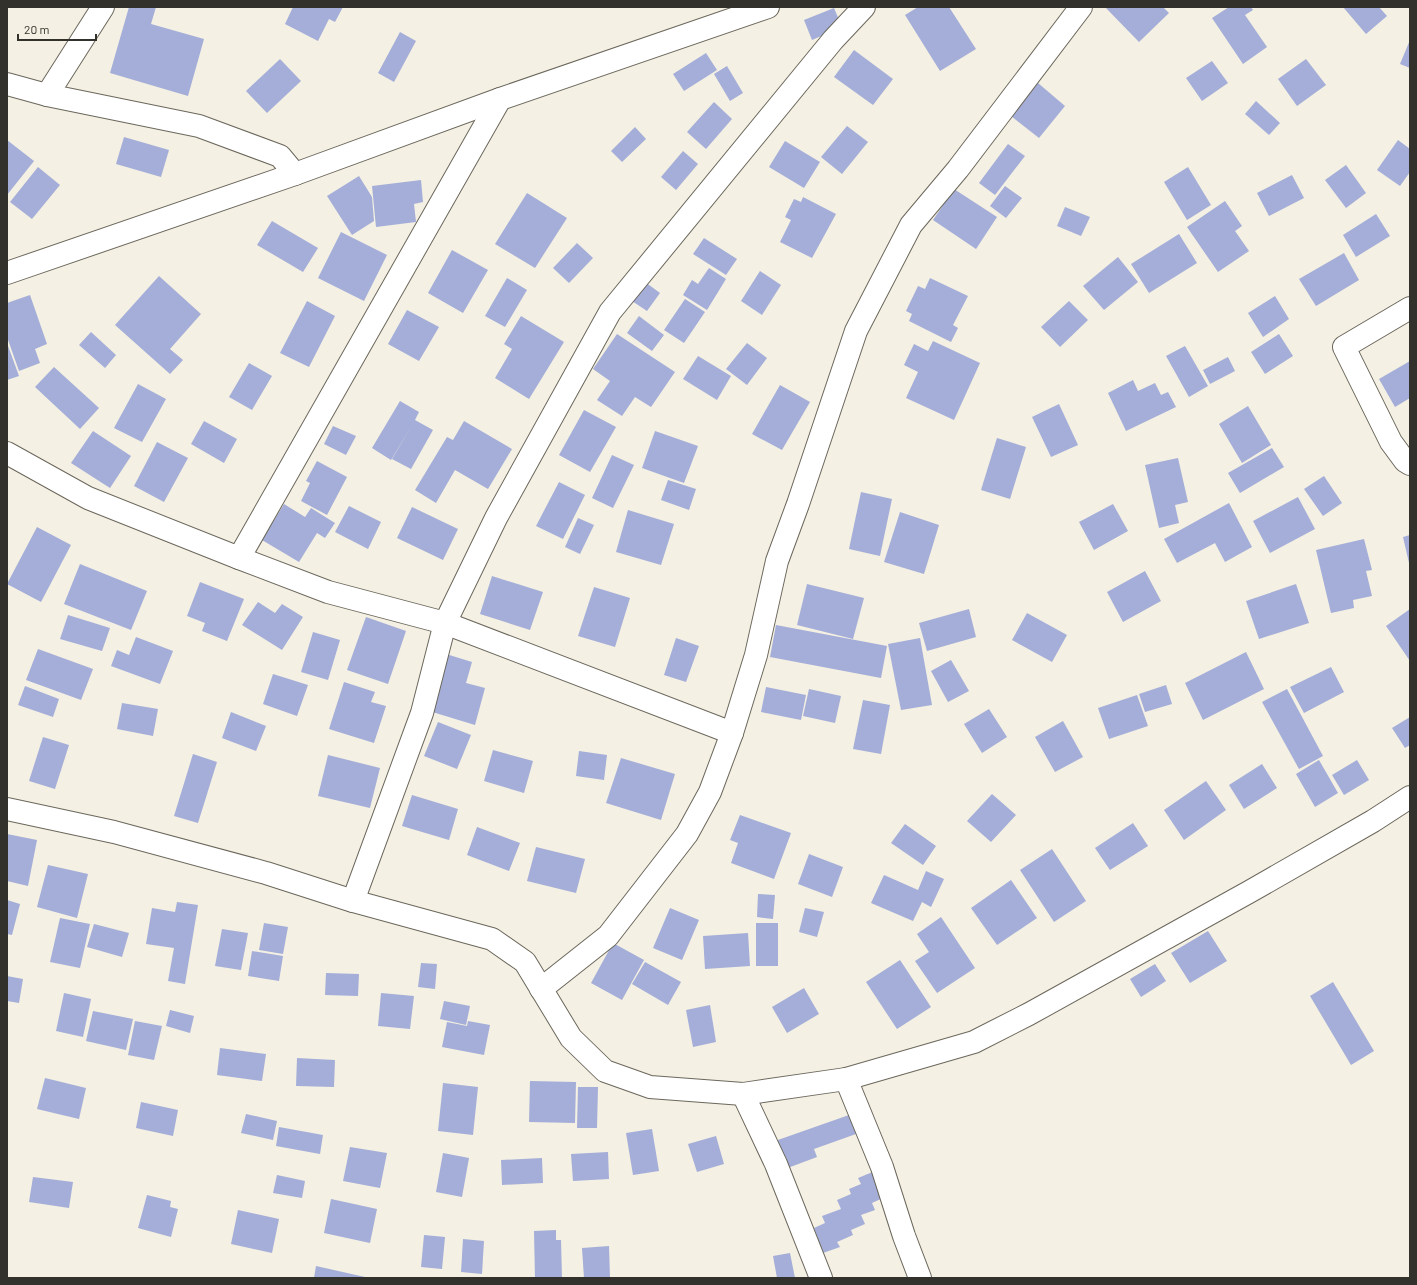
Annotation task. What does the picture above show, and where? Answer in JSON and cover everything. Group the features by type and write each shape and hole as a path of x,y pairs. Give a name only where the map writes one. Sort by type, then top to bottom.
{"main road":[{"path":"47,95 103,7"},
{"path":"7,273 295,174 500,98 768,7"},
{"path":"353,901 422,713 445,623 496,518 610,312 833,40 864,7"},
{"path":"541,989 608,936 687,834 710,792 732,733 756,655 777,561 798,504 856,331 911,225 958,169 1081,7"},
{"path":"7,84 47,95 199,126 280,156 295,174"},
{"path":"239,558 500,98"},
{"path":"1410,308 1344,347 1391,442 1405,461 1410,464"},
{"path":"7,453 88,498 239,558 328,592 445,623 732,733"},
{"path":"7,809 114,832 266,873 353,901 492,939 525,962 570,1038 605,1071 650,1087 743,1094 846,1079 974,1042 1029,1014 1249,892 1373,821 1410,797"},
{"path":"846,1079 882,1167 904,1236 920,1278"},
{"path":"743,1094 776,1164 821,1278"}],"building":[{"path":"129,7 156,7 151,24 204,39 188,96 110,73"},
{"path":"293,7 343,7 335,22 329,19 318,41 285,24"},
{"path":"918,7 949,7 976,49 940,71 905,15"},
{"path":"1105,7 1163,7 1169,13 1139,42"},
{"path":"1229,7 1251,7 1253,10 1245,15 1267,47 1243,64 1212,18"},
{"path":"1343,7 1379,7 1387,16 1366,34"},
{"path":"834,8 842,27 812,40 804,20"},
{"path":"400,32 416,41 394,82 378,73"},
{"path":"1410,40 1410,68 1400,64"},
{"path":"854,50 893,79 873,105 834,77"},
{"path":"706,53 717,70 684,91 673,74"},
{"path":"280,59 301,81 267,113 246,91"},
{"path":"1306,59 1326,85 1297,106 1278,79"},
{"path":"1212,61 1228,83 1202,101 1186,78"},
{"path":"727,66 743,93 730,101 714,74"},
{"path":"1038,83 1065,106 1039,138 1011,116"},
{"path":"1256,101 1280,123 1269,135 1245,114"},
{"path":"714,102 732,119 706,149 687,132"},
{"path":"847,126 868,142 842,174 821,157"},
{"path":"635,127 646,139 622,162 611,151"},
{"path":"124,137 169,150 161,177 116,164"},
{"path":"7,140 34,161 7,195"},
{"path":"1398,140 1410,149 1410,172 1400,186 1377,170"},
{"path":"785,141 820,162 804,188 769,167"},
{"path":"1008,144 1025,156 995,195 979,183"},
{"path":"683,151 698,164 676,190 661,177"},
{"path":"1346,165 1366,193 1346,208 1325,180"},
{"path":"38,167 60,185 32,219 10,202"},
{"path":"1188,167 1211,205 1187,220 1164,182"},
{"path":"1292,175 1304,198 1269,216 1257,193"},
{"path":"359,176 372,197 374,221 352,235 327,196"},
{"path":"421,180 423,202 414,204 416,222 376,227 372,186"},
{"path":"1005,186 1022,198 1006,218 990,206"},
{"path":"954,189 997,217 976,249 933,220"},
{"path":"527,193 567,218 535,268 495,244"},
{"path":"803,197 836,214 812,258 780,242 791,220 785,217 794,199 801,202"},
{"path":"1225,201 1242,226 1235,231 1249,251 1218,272 1187,227"},
{"path":"1065,207 1090,217 1081,236 1057,226"},
{"path":"1376,214 1390,236 1356,257 1343,235"},
{"path":"272,221 318,248 303,272 257,245"},
{"path":"341,232 387,255 364,301 318,278"},
{"path":"1179,234 1197,263 1149,293 1131,264"},
{"path":"704,238 737,259 726,275 693,254"},
{"path":"577,243 593,258 569,283 553,268"},
{"path":"452,250 488,270 463,313 428,293"},
{"path":"1344,253 1359,280 1316,306 1299,279"},
{"path":"1118,257 1138,282 1104,310 1083,286"},
{"path":"709,268 726,279 707,310 683,295 692,280 698,284"},
{"path":"760,271 781,285 762,315 741,301"},
{"path":"159,276 201,314 170,349 183,360 170,374 115,325"},
{"path":"507,278 527,290 505,327 485,316"},
{"path":"930,278 968,296 953,325 958,328 951,342 909,321 912,314 906,311 918,286 925,289"},
{"path":"645,282 660,293 647,311 632,301"},
{"path":"30,295 47,344 35,349 40,363 19,371 7,337 7,303"},
{"path":"1275,296 1289,319 1263,337 1248,313"},
{"path":"685,299 705,312 684,343 664,330"},
{"path":"307,301 335,316 309,367 280,353"},
{"path":"1069,301 1088,320 1060,347 1041,327"},
{"path":"407,310 439,327 419,361 388,344"},
{"path":"521,316 564,342 529,399 495,378 512,349 504,344"},
{"path":"639,316 664,335 652,351 627,333"},
{"path":"91,332 116,355 105,368 79,345"},
{"path":"617,334 675,372 651,407 635,397 622,416 597,400 610,381 593,369"},
{"path":"1279,334 1293,356 1265,374 1251,352"},
{"path":"933,341 980,363 954,420 906,398 918,372 904,365 914,344 928,351"},
{"path":"7,343 19,376 7,380"},
{"path":"747,343 767,358 747,385 726,369"},
{"path":"1185,346 1208,386 1189,397 1166,356"},
{"path":"698,356 731,376 717,400 683,379"},
{"path":"1228,357 1235,371 1210,384 1203,370"},
{"path":"1410,361 1410,398 1395,407 1379,379"},
{"path":"249,363 272,376 252,410 229,397"},
{"path":"54,367 99,408 80,429 35,387"},
{"path":"1133,380 1138,391 1155,383 1161,395 1168,392 1176,407 1126,431 1108,393"},
{"path":"138,384 166,399 142,442 114,428"},
{"path":"780,385 810,402 782,450 752,434"},
{"path":"400,401 419,412 415,420 433,430 411,469 392,459 412,425 391,460 372,448"},
{"path":"1059,404 1078,445 1051,457 1032,417"},
{"path":"1248,406 1271,445 1242,463 1219,424"},
{"path":"584,410 616,427 590,472 559,455"},
{"path":"204,421 237,439 224,463 191,444"},
{"path":"464,421 512,449 488,489 455,470 436,503 415,490 447,437 453,440"},
{"path":"333,426 356,436 346,455 324,444"},
{"path":"93,431 131,456 110,488 71,463"},
{"path":"655,431 698,446 684,483 642,468"},
{"path":"997,438 1026,447 1010,499 981,490"},
{"path":"157,442 188,458 164,502 134,486"},
{"path":"1272,448 1284,467 1240,493 1228,473"},
{"path":"612,455 634,465 613,508 592,498"},
{"path":"1178,458 1188,502 1175,505 1179,523 1159,528 1145,465"},
{"path":"317,461 347,477 327,515 301,501 310,483 306,481"},
{"path":"1324,476 1342,503 1323,516 1304,489"},
{"path":"668,480 696,489 689,510 661,500"},
{"path":"559,482 585,495 563,539 536,526"},
{"path":"861,492 892,499 880,556 849,549"},
{"path":"1298,497 1315,529 1270,553 1253,521"},
{"path":"1229,503 1252,547 1225,562 1215,543 1177,563 1164,539"},
{"path":"284,504 305,517 311,508 335,523 325,538 317,533 299,562 262,540"},
{"path":"1113,504 1128,531 1094,550 1079,522"},
{"path":"349,506 381,522 368,549 335,532"},
{"path":"412,507 458,529 443,560 397,538"},
{"path":"628,510 674,524 661,565 616,552"},
{"path":"900,512 939,525 924,574 884,562"},
{"path":"578,518 594,525 580,554 565,547"},
{"path":"37,527 71,545 41,602 7,584"},
{"path":"1410,535 1410,563 1409,563 1403,537"},
{"path":"1364,539 1372,570 1366,571 1372,596 1353,600 1354,608 1331,613 1316,550"},
{"path":"80,564 147,591 131,630 64,604"},
{"path":"1145,571 1161,601 1123,622 1107,592"},
{"path":"492,576 543,592 530,630 480,614"},
{"path":"200,582 244,599 227,641 202,631 205,623 187,616"},
{"path":"807,584 864,598 853,639 797,625"},
{"path":"1296,584 1309,623 1259,639 1246,601"},
{"path":"594,587 630,598 615,647 578,636"},
{"path":"258,602 275,613 282,604 303,617 282,650 242,625"},
{"path":"969,609 976,637 927,651 919,623"},
{"path":"1410,609 1410,661 1386,626"},
{"path":"1027,613 1067,635 1052,662 1012,640"},
{"path":"68,615 110,628 102,651 60,639"},
{"path":"366,617 406,631 388,684 347,670"},
{"path":"776,625 887,646 881,678 770,657"},
{"path":"313,632 340,640 328,680 301,672"},
{"path":"136,637 173,651 160,684 111,666 117,650 129,655"},
{"path":"676,638 699,646 686,682 664,675"},
{"path":"920,638 932,705 901,710 888,644"},
{"path":"38,649 93,669 81,700 26,680"},
{"path":"1246,652 1264,689 1203,720 1185,683"},
{"path":"446,654 472,662 466,683 485,688 475,725 429,711"},
{"path":"951,660 969,691 948,702 931,671"},
{"path":"1331,667 1344,692 1304,713 1290,687"},
{"path":"273,674 308,685 297,716 263,704"},
{"path":"344,682 375,692 371,702 386,706 374,743 329,729"},
{"path":"1166,685 1172,704 1145,712 1139,694"},
{"path":"25,686 59,699 53,717 18,705"},
{"path":"766,687 806,695 801,720 761,712"},
{"path":"809,689 841,696 835,723 803,716"},
{"path":"1287,689 1323,756 1299,769 1262,702"},
{"path":"1137,695 1148,726 1109,739 1098,708"},
{"path":"863,700 890,705 881,754 853,749"},
{"path":"122,703 158,709 153,736 117,729"},
{"path":"989,709 1007,737 982,753 964,724"},
{"path":"231,712 266,726 256,751 222,738"},
{"path":"1410,717 1410,745 1405,748 1392,728"},
{"path":"1063,721 1083,757 1055,772 1035,737"},
{"path":"438,722 471,735 457,769 424,756"},
{"path":"43,737 69,745 55,789 29,781"},
{"path":"493,750 533,761 524,793 484,781"},
{"path":"579,751 607,755 604,780 576,776"},
{"path":"193,754 217,762 198,823 174,816"},
{"path":"328,755 380,768 370,808 318,796"},
{"path":"621,758 675,774 661,820 606,803"},
{"path":"1319,760 1338,793 1315,807 1296,774"},
{"path":"1357,760 1369,780 1344,795 1332,775"},
{"path":"1262,764 1277,788 1244,809 1229,785"},
{"path":"1206,781 1226,810 1184,840 1164,810"},
{"path":"992,794 1016,815 991,842 967,821"},
{"path":"412,795 458,809 449,840 402,826"},
{"path":"740,815 791,833 774,879 731,863 738,843 730,840"},
{"path":"1133,823 1148,846 1110,870 1095,848"},
{"path":"905,824 936,846 923,865 891,843"},
{"path":"477,827 520,843 509,871 467,855"},
{"path":"7,834 37,840 28,886 7,881"},
{"path":"536,847 585,859 576,893 527,881"},
{"path":"1052,849 1086,901 1054,922 1020,870"},
{"path":"809,854 843,867 832,897 798,884"},
{"path":"48,865 88,874 77,918 37,907"},
{"path":"926,871 944,879 931,907 922,902 913,921 871,903 884,875 918,890"},
{"path":"1011,880 1037,918 997,945 971,908"},
{"path":"758,894 775,895 773,919 757,917"},
{"path":"7,900 20,904 12,935 7,934"},
{"path":"177,902 198,905 185,984 168,981 174,948 146,944 152,908 175,912"},
{"path":"670,908 699,920 682,960 653,948"},
{"path":"805,908 824,912 817,937 799,932"},
{"path":"941,917 975,968 937,993 915,961 929,952 917,934"},
{"path":"60,918 90,924 80,968 50,962"},
{"path":"264,923 288,927 283,954 259,950"},
{"path":"756,923 778,923 778,966 756,966"},
{"path":"94,924 129,933 122,957 87,947"},
{"path":"222,929 248,933 241,970 215,966"},
{"path":"1208,931 1227,961 1190,983 1171,953"},
{"path":"748,933 750,966 705,969 703,936"},
{"path":"613,943 644,960 622,1000 591,983"},
{"path":"252,951 283,956 279,981 248,976"},
{"path":"900,960 931,1007 897,1029 866,982"},
{"path":"645,962 681,982 668,1005 632,984"},
{"path":"421,963 437,964 435,989 418,987"},
{"path":"1155,964 1166,981 1141,997 1130,979"},
{"path":"326,973 359,974 358,996 325,995"},
{"path":"7,976 23,979 19,1003 7,1001"},
{"path":"1333,982 1374,1051 1351,1065 1310,996"},
{"path":"804,988 819,1014 787,1033 772,1007"},
{"path":"64,993 91,999 83,1037 56,1031"},
{"path":"381,993 414,996 410,1029 378,1026"},
{"path":"444,1001 470,1006 466,1025 440,1019"},
{"path":"710,1005 716,1042 693,1047 686,1010"},
{"path":"170,1010 194,1016 190,1033 166,1026"},
{"path":"93,1011 133,1019 126,1050 86,1041"},
{"path":"135,1021 162,1026 154,1060 128,1055"},
{"path":"468,1021 490,1025 484,1055 442,1047 447,1022 467,1026"},
{"path":"220,1048 266,1054 262,1081 217,1075"},
{"path":"297,1058 335,1060 334,1087 296,1086"},
{"path":"45,1078 86,1088 79,1119 37,1109"},
{"path":"530,1081 576,1082 575,1123 529,1122"},
{"path":"443,1083 478,1087 473,1135 438,1131"},
{"path":"578,1087 598,1087 597,1128 577,1128"},
{"path":"141,1102 178,1110 173,1136 136,1128"},
{"path":"246,1114 277,1121 273,1140 241,1133"},
{"path":"849,1115 856,1134 814,1149 817,1157 785,1169 775,1141"},
{"path":"279,1127 323,1135 320,1154 276,1146"},
{"path":"652,1129 659,1171 633,1175 626,1133"},
{"path":"716,1136 724,1164 697,1172 688,1144"},
{"path":"350,1147 387,1153 380,1188 343,1181"},
{"path":"608,1152 609,1179 573,1181 571,1154"},
{"path":"443,1153 469,1158 462,1197 436,1192"},
{"path":"542,1158 543,1183 502,1185 501,1160"},
{"path":"875,1171 885,1197 872,1203 875,1210 861,1215 865,1224 851,1230 853,1235 837,1242 840,1247 823,1253 814,1228 825,1223 822,1216 841,1209 837,1200 851,1194 849,1189 861,1184 858,1178"},
{"path":"277,1175 305,1181 302,1198 273,1193"},
{"path":"33,1177 73,1182 69,1208 29,1202"},
{"path":"147,1195 171,1201 170,1207 178,1209 171,1237 138,1228"},
{"path":"331,1199 377,1209 370,1243 324,1233"},
{"path":"238,1210 279,1219 272,1253 231,1244"},
{"path":"556,1230 556,1240 561,1240 562,1278 535,1278 534,1231"},
{"path":"424,1235 445,1237 442,1269 421,1267"},
{"path":"463,1239 484,1241 482,1274 461,1272"},
{"path":"609,1246 610,1278 584,1278 582,1248"},
{"path":"790,1253 795,1278 777,1278 773,1256"},
{"path":"316,1266 365,1277 314,1278"}]}
